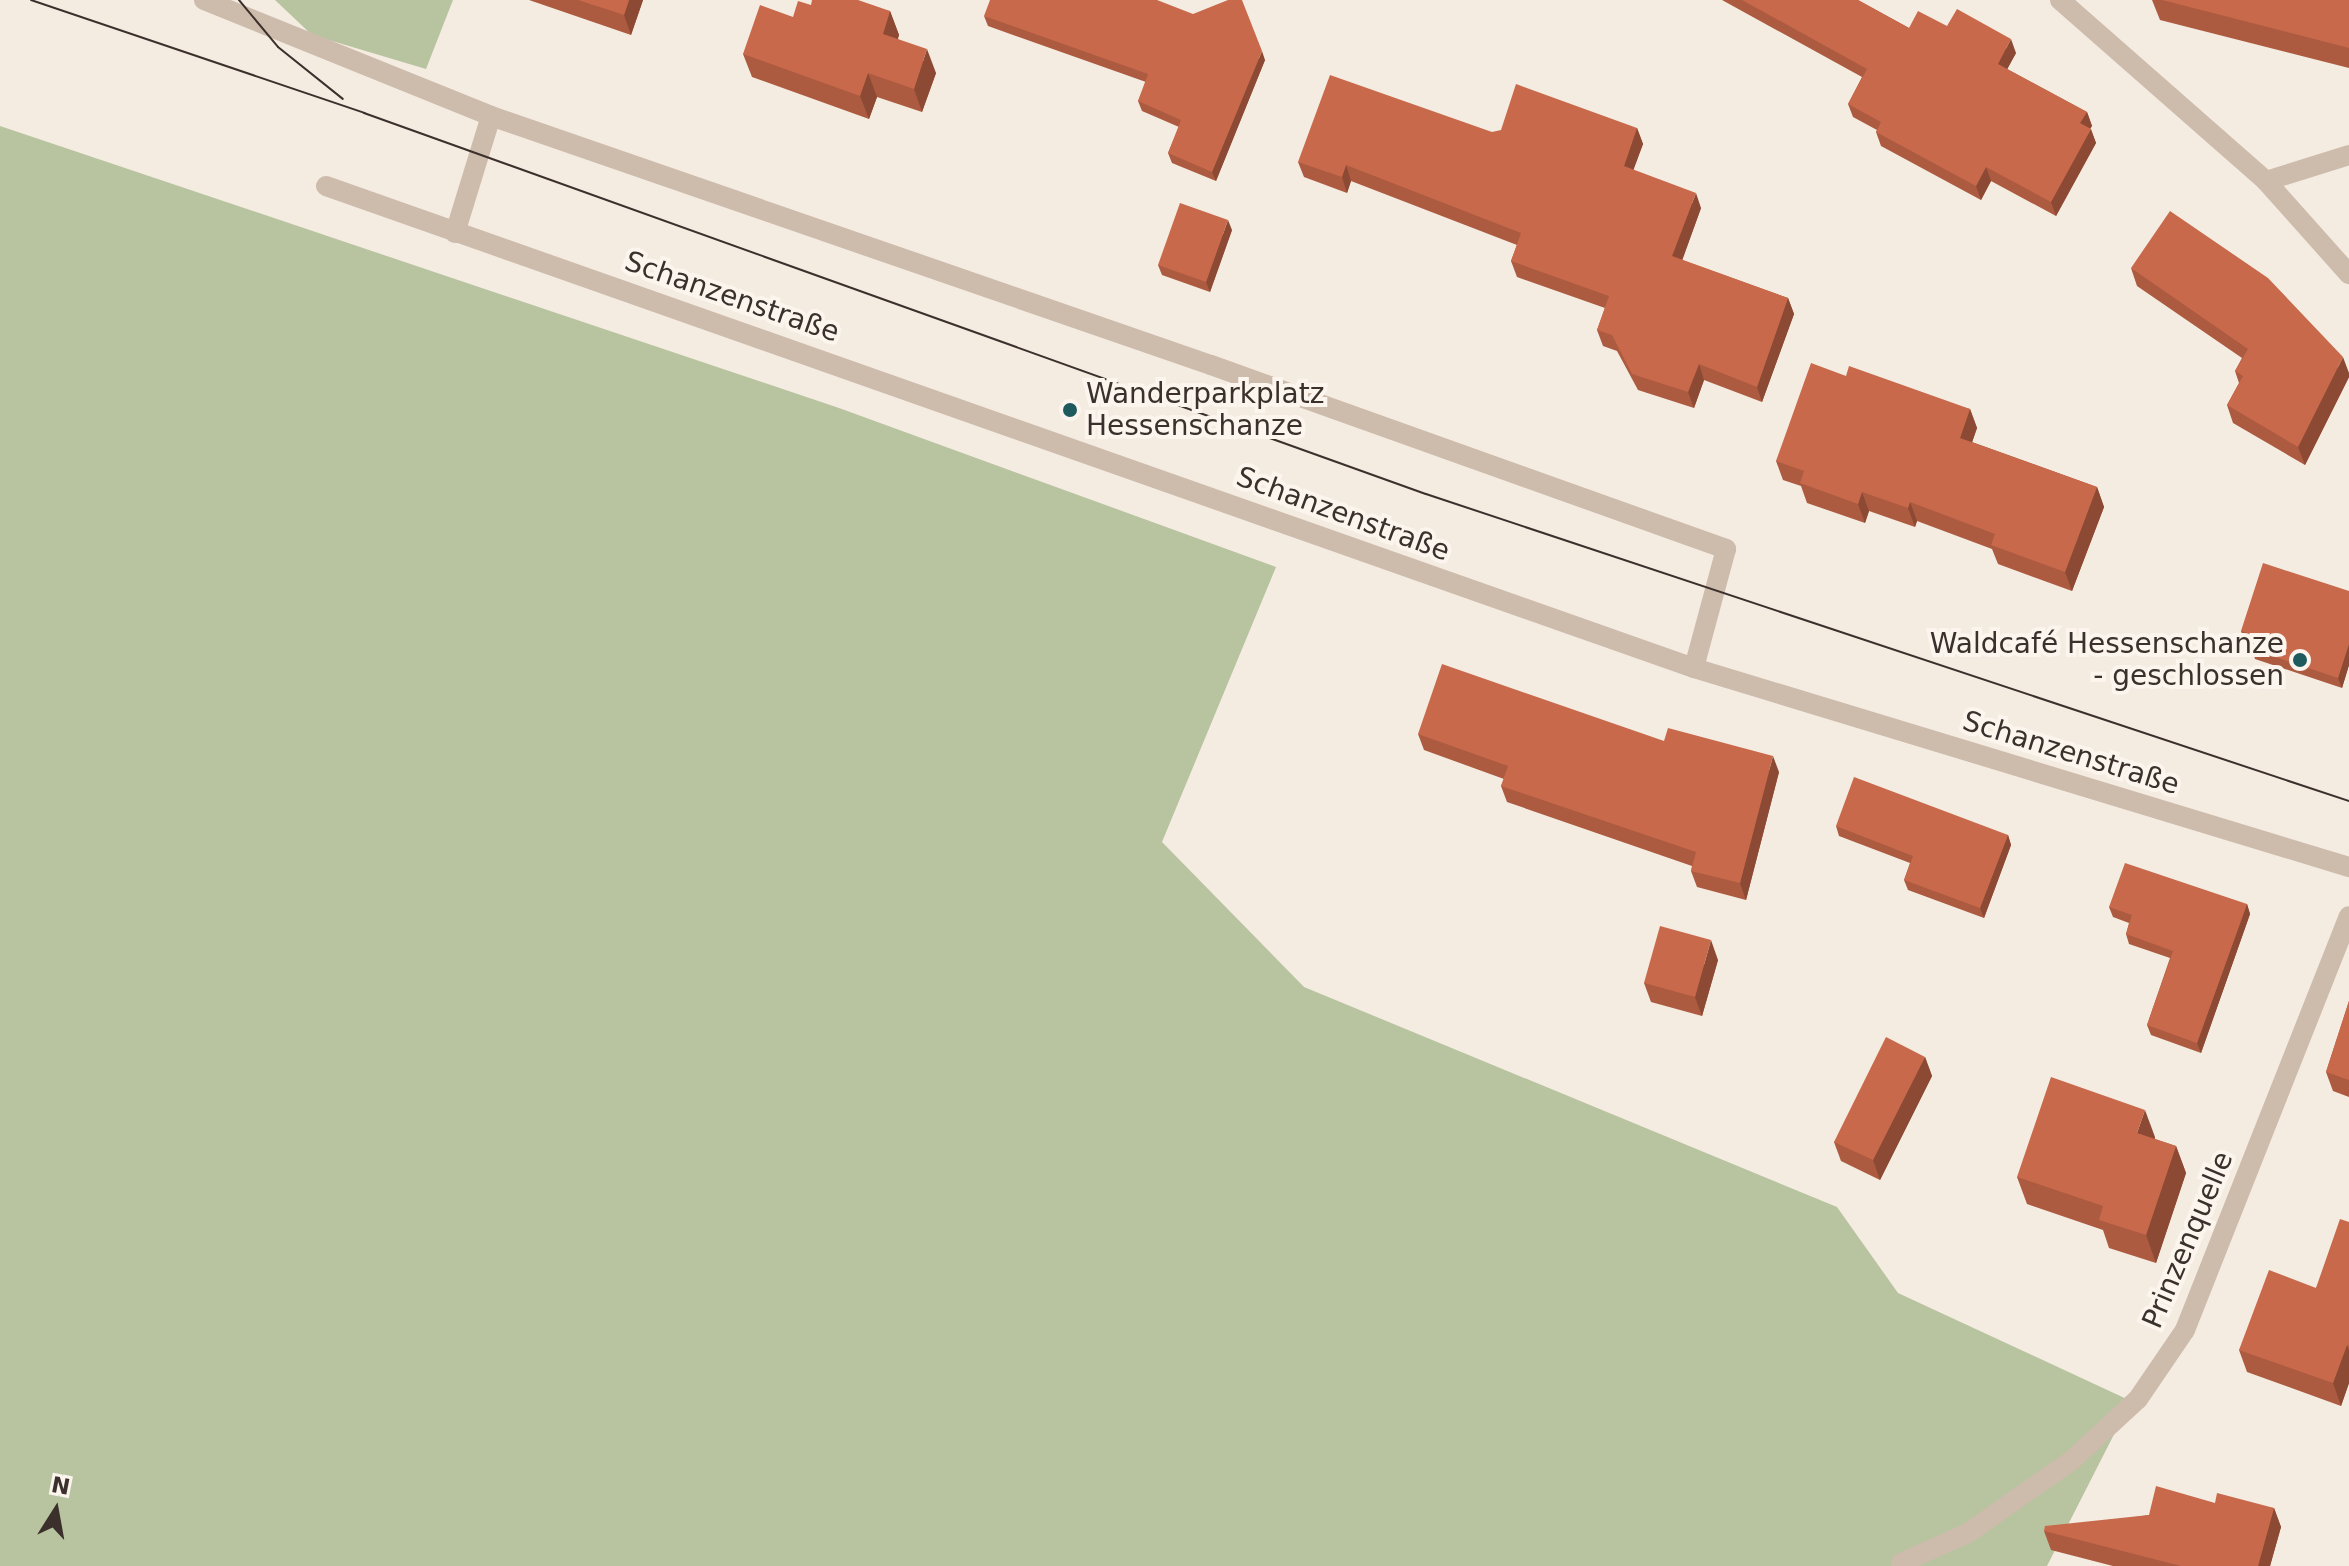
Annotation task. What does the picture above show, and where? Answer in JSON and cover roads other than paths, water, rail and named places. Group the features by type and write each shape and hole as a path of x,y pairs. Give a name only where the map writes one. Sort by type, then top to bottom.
{"street":[{"path":"204,0 491,116 1726,549 1694,668"},
{"path":"2060,0 2266,181 2349,274"},
{"path":"455,233 491,116"},
{"path":"2266,181 2349,155"},
{"name":"Schanzenstraße","path":"326,186 455,233 657,299 1694,668 2349,867"},
{"name":"Prinzenquelle","path":"1901,1563 1968,1533 2071,1461 2138,1399 2185,1330 2349,916"}],"tram line":[{"path":"31,0 364,113 1426,494 2349,801"},
{"path":"239,0 278,47 343,99"}],"place":[{"name":"Wanderparkplatz Hessenschanze","path":"1070,410"},
{"name":"Waldcafé Hessenschanze - geschlossen","path":"2300,660"}]}
